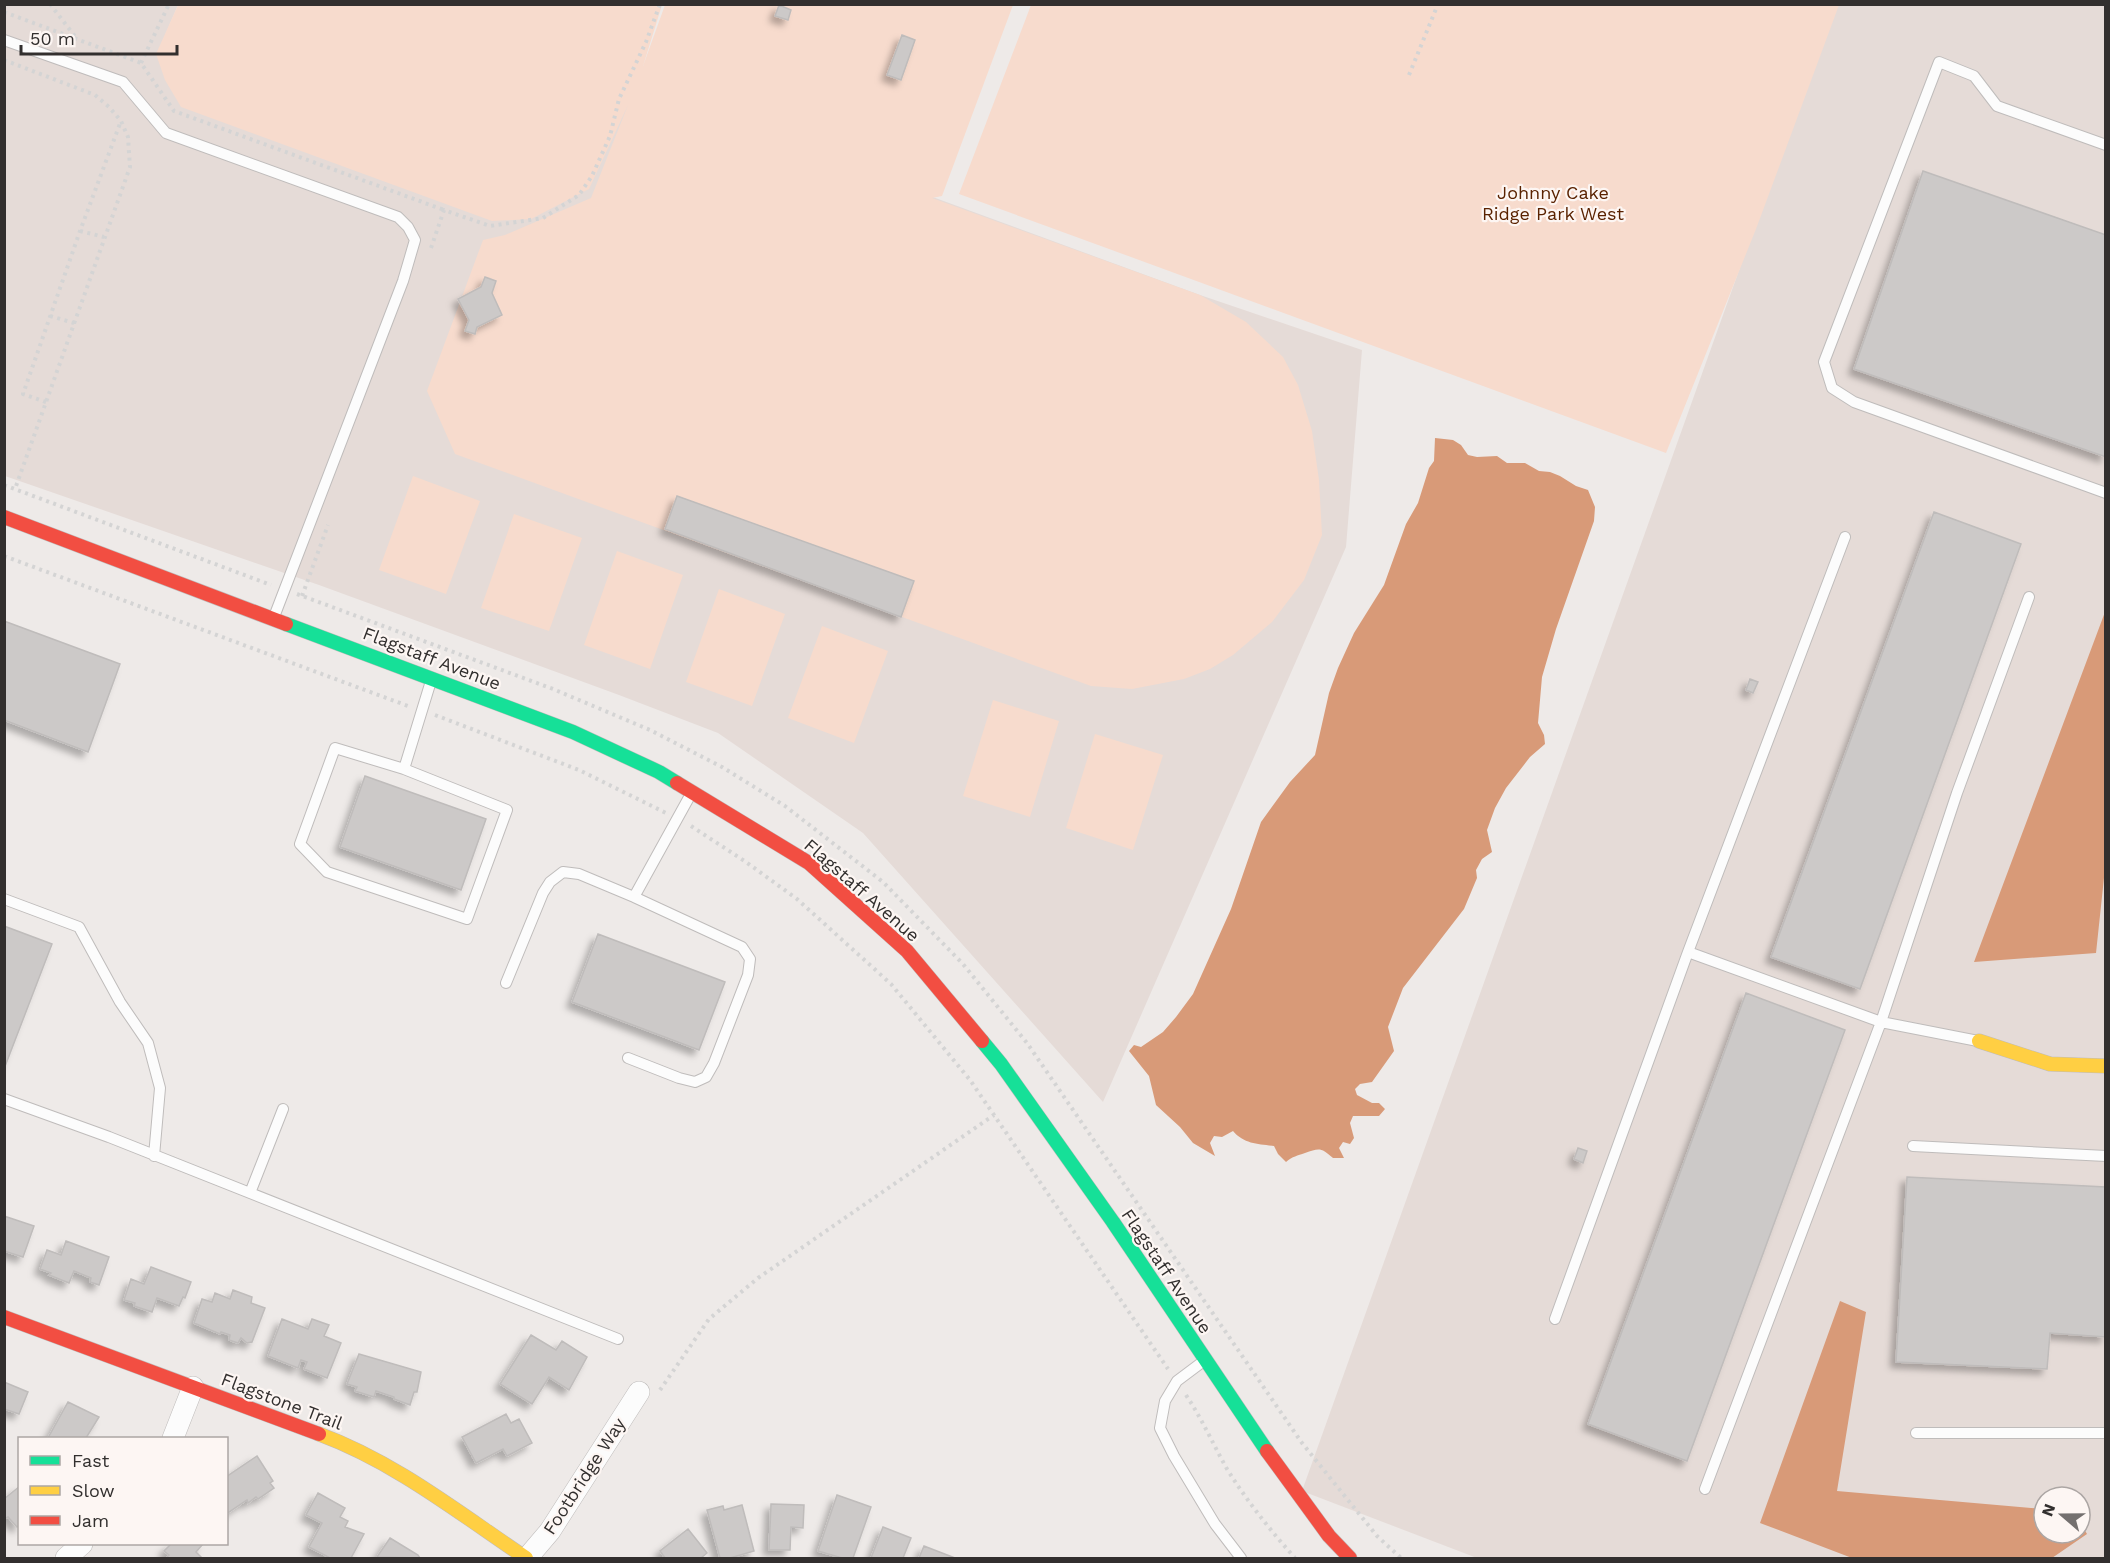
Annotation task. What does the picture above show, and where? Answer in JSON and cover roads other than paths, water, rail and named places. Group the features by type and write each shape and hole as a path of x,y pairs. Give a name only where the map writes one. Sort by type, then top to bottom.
{"street":[{"name":"Flagstaff Avenue","path":"4,517 573,732 659,772 809,863 907,951 1001,1064 1113,1222 1271,1456 1329,1536 1350,1558"},
{"path":"1979,1041 2050,1064 2106,1066"},
{"name":"Flagstone Trail","path":"4,1317 324,1436 366,1454 410,1479 527,1558"},
{"path":"173,1437 193,1387"},
{"name":"Footbridge Way","path":"527,1558 550,1531 649,1392"},
{"path":"66,1558 81,1545"}],"lane":[{"path":"4,40 123,81 166,133 398,217 408,226 415,240 404,281 274,618"},
{"path":"2106,145 1997,106 1974,76 1939,62 1824,362 1832,388 1854,402 2106,493"},
{"path":"1555,1319 1688,952 1845,537"},
{"path":"1705,1489 1881,1022 1957,793 2029,597"},
{"path":"404,770 432,678"},
{"path":"335,748 404,770 507,810 467,919 327,872 300,844 335,748"},
{"path":"634,897 692,792"},
{"path":"506,983 543,893 550,882 563,872 579,873 742,947 750,959 748,975 714,1063 706,1077 695,1082 628,1058"},
{"path":"4,899 79,927 120,1002 148,1043 160,1088 154,1155"},
{"path":"1688,952 1881,1022 1979,1041"},
{"path":"4,1099 154,1155 618,1339"},
{"path":"250,1193 283,1109"},
{"path":"1913,1146 2106,1156"},
{"path":"1205,1359 1177,1381 1165,1401 1160,1428 1209,1514 1241,1558"},
{"path":"1916,1433 2106,1434"}],"park label":[{"name":"Johnny Cake Ridge Park West","path":"1553,202"}]}
